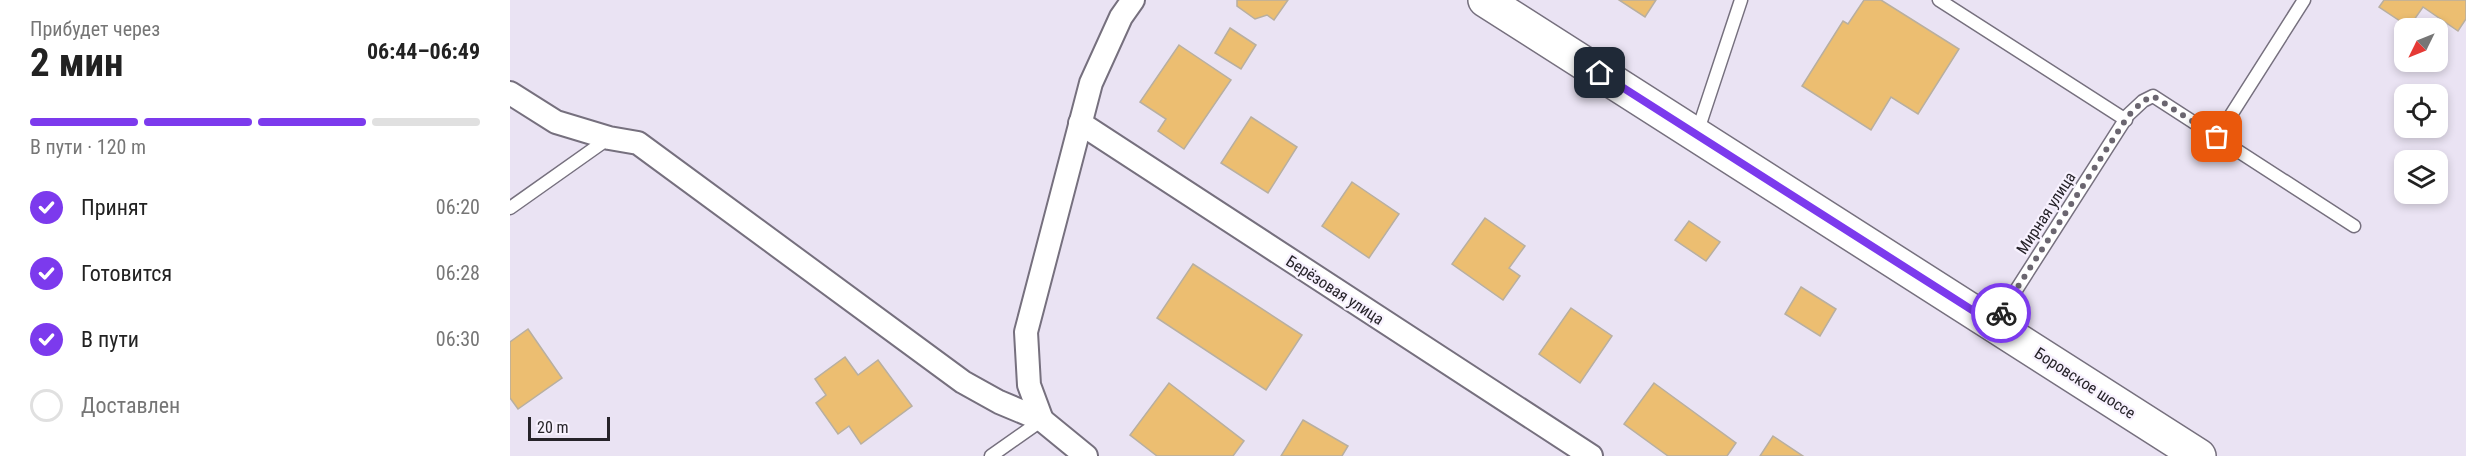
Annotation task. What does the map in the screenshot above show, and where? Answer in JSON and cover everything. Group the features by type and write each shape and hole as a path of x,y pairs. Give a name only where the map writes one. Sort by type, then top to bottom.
{"main road":[{"name":"Боровское шоссе","path":"1485,0 2199,456"}],"street":[{"path":"1042,420 1029,385 1026,332 1090,83 1120,17 1133,0"},
{"path":"510,93 556,122 609,138 638,143 963,381 999,402 1042,420 1086,456"},
{"name":"Берёзовая улица","path":"1080,123 1591,456"}],"lane":[{"path":"1696,134 1741,0"},
{"path":"1939,0 2126,120"},
{"path":"2304,0 2217,137 2354,226"},
{"name":"Мирная улица","path":"1994,324 2136,107 2153,96 2217,137"},
{"path":"510,208 609,138"},
{"path":"991,456 1042,420"}],"building":[{"path":"1237,0 1288,0 1274,20 1267,15 1255,19 1237,6"},
{"path":"1619,0 1656,0 1645,17"},
{"path":"1864,0 1881,0 1959,49 1918,114 1891,97 1871,130 1802,86 1843,21 1848,24"},
{"path":"2384,0 2466,0 2466,19 2458,31 2448,24 2448,18 2439,18 2423,7 2415,18 2396,18 2379,7"},
{"path":"1230,28 1256,45 1241,69 1215,53"},
{"path":"1179,45 1231,80 1184,149 1158,131 1166,119 1140,102"},
{"path":"1251,117 1297,147 1268,193 1221,163"},
{"path":"1352,182 1399,214 1369,258 1322,226"},
{"path":"1485,218 1525,246 1509,268 1520,276 1503,300 1452,264"},
{"path":"1689,221 1720,242 1706,261 1675,240"},
{"path":"1193,264 1302,335 1266,390 1157,318"},
{"path":"1801,287 1836,309 1820,336 1785,314"},
{"path":"1571,308 1612,336 1580,383 1539,354"},
{"path":"528,329 562,378 518,409 510,398 510,342"},
{"path":"845,357 858,375 878,360 912,406 861,444 849,426 838,434 816,403 826,395 815,379"},
{"path":"1169,383 1244,441 1233,456 1157,456 1130,435"},
{"path":"1654,383 1736,443 1727,456 1668,456 1624,424"},
{"path":"1303,420 1348,446 1342,456 1281,456"},
{"path":"1773,436 1803,456 1760,456"}],"way so far":[{"path":"2001,313 2128,116 2143,101 2153,96 2217,137"}],"route":[{"path":"1600,73 1994,324 2001,313"}]}
